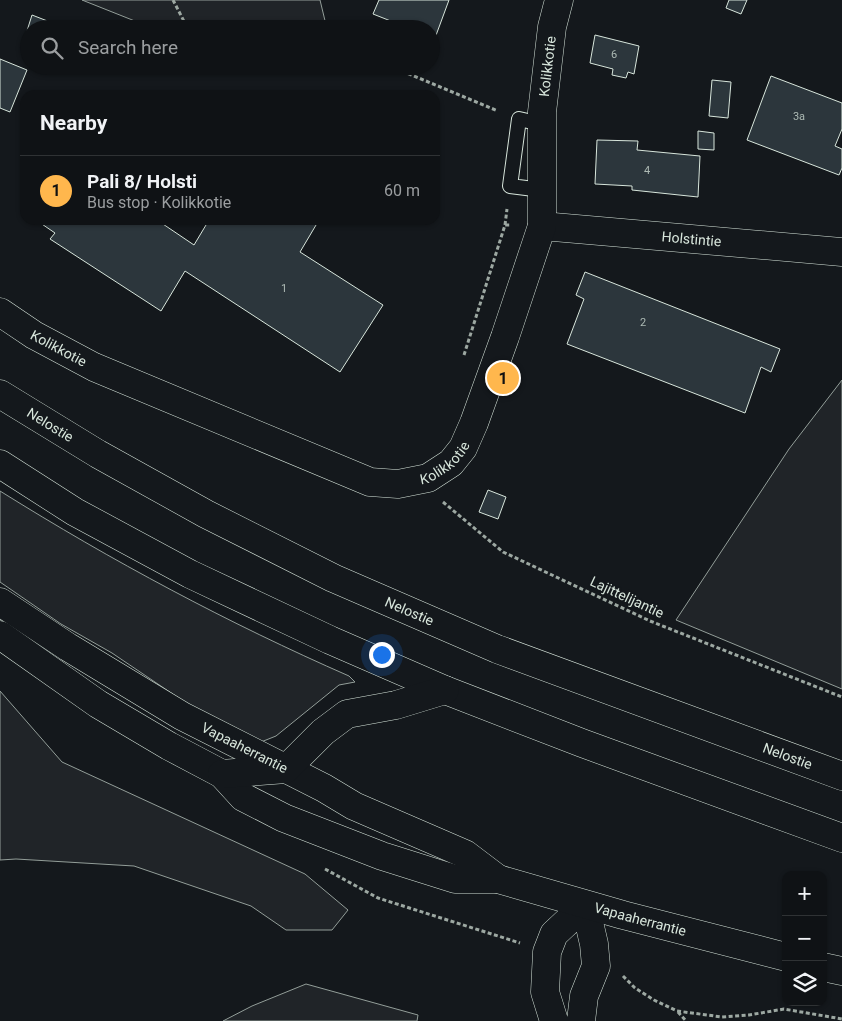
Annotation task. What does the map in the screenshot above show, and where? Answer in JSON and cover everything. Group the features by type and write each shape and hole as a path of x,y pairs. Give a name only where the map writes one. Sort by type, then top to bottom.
{"main road":[{"name":"Kolikkotie","path":"0,312 34,335 94,367 370,482 398,484 428,478 451,463 463,448 474,423 505,336 542,226 542,190 530,122 559,0"},
{"name":"Holstintie","path":"542,226 842,252"},
{"name":"Nelostie","path":"0,394 98,454 197,510 333,578 497,649 842,776"},
{"path":"0,464 75,512 190,574 330,640 445,690 582,743 842,838"},
{"name":"Vapaaherrantie","path":"0,602 68,647 182,716 324,788 354,806 465,854 498,879"},
{"name":"Vapaaherrantie","path":"0,635 98,704 169,746 222,774 243,797 284,818 382,856 455,879 498,879 586,905 782,956"},
{"path":"222,774 286,769 323,732 347,714 396,705 445,690"},
{"path":"581,1021 584,996 596,966 594,944 586,905"},
{"path":"554,1021 545,992 547,952 554,934 586,905"},
{"path":"827,968 842,971"}],"path":[{"path":"173,0 183,20"},
{"path":"412,75 530,122"},
{"name":"Lajittelijantie","path":"428,478 443,503 503,552 650,621 842,697"},
{"path":"596,966 624,976 635,988 677,1011 722,1017 750,1015 784,1009 842,1019"},
{"path":"677,1011 686,1021"}],"shaded area":[{"path":"82,0 320,0 325,20 132,20"},
{"path":"842,380 842,689 676,620 789,449"},
{"path":"0,491 85,542 171,590 259,635 349,676 355,682 339,685 276,736 261,742 186,703 112,653 61,624 0,582"},
{"path":"0,691 62,762 305,874 348,910 332,930 286,930 251,906 134,866 16,859 0,860"},
{"path":"306,984 418,1015 417,1021 223,1021 252,1006"}],"building":[{"path":"379,0 449,0 440,24 440,20 388,20 373,14"},
{"path":"729,0 747,0 741,14 726,8"},
{"path":"32,15 45,20 30,20"},
{"path":"595,35 639,46 634,74 628,72 626,78 612,75 613,69 590,63"},
{"path":"0,59 20,67 20,75 25,75 10,112 0,108"},
{"path":"771,76 842,103 842,129 835,146 842,149 842,168 839,175 747,140"},
{"path":"712,80 731,82 728,118 709,116"},
{"path":"698,131 714,133 714,150 698,149"},
{"path":"597,140 638,141 637,150 700,156 698,197 632,190 632,186 595,184"},
{"path":"43,225 164,225 194,245 206,225 316,225 300,252 383,305 340,372 185,271 161,311 50,239 55,233"},
{"path":"585,272 780,349 771,372 761,367 745,413 567,344 584,299 576,295"},
{"path":"488,490 506,497 498,519 479,512"}],"place":[{"name":"Pali 8/ Holsti","path":"503,378"}]}
